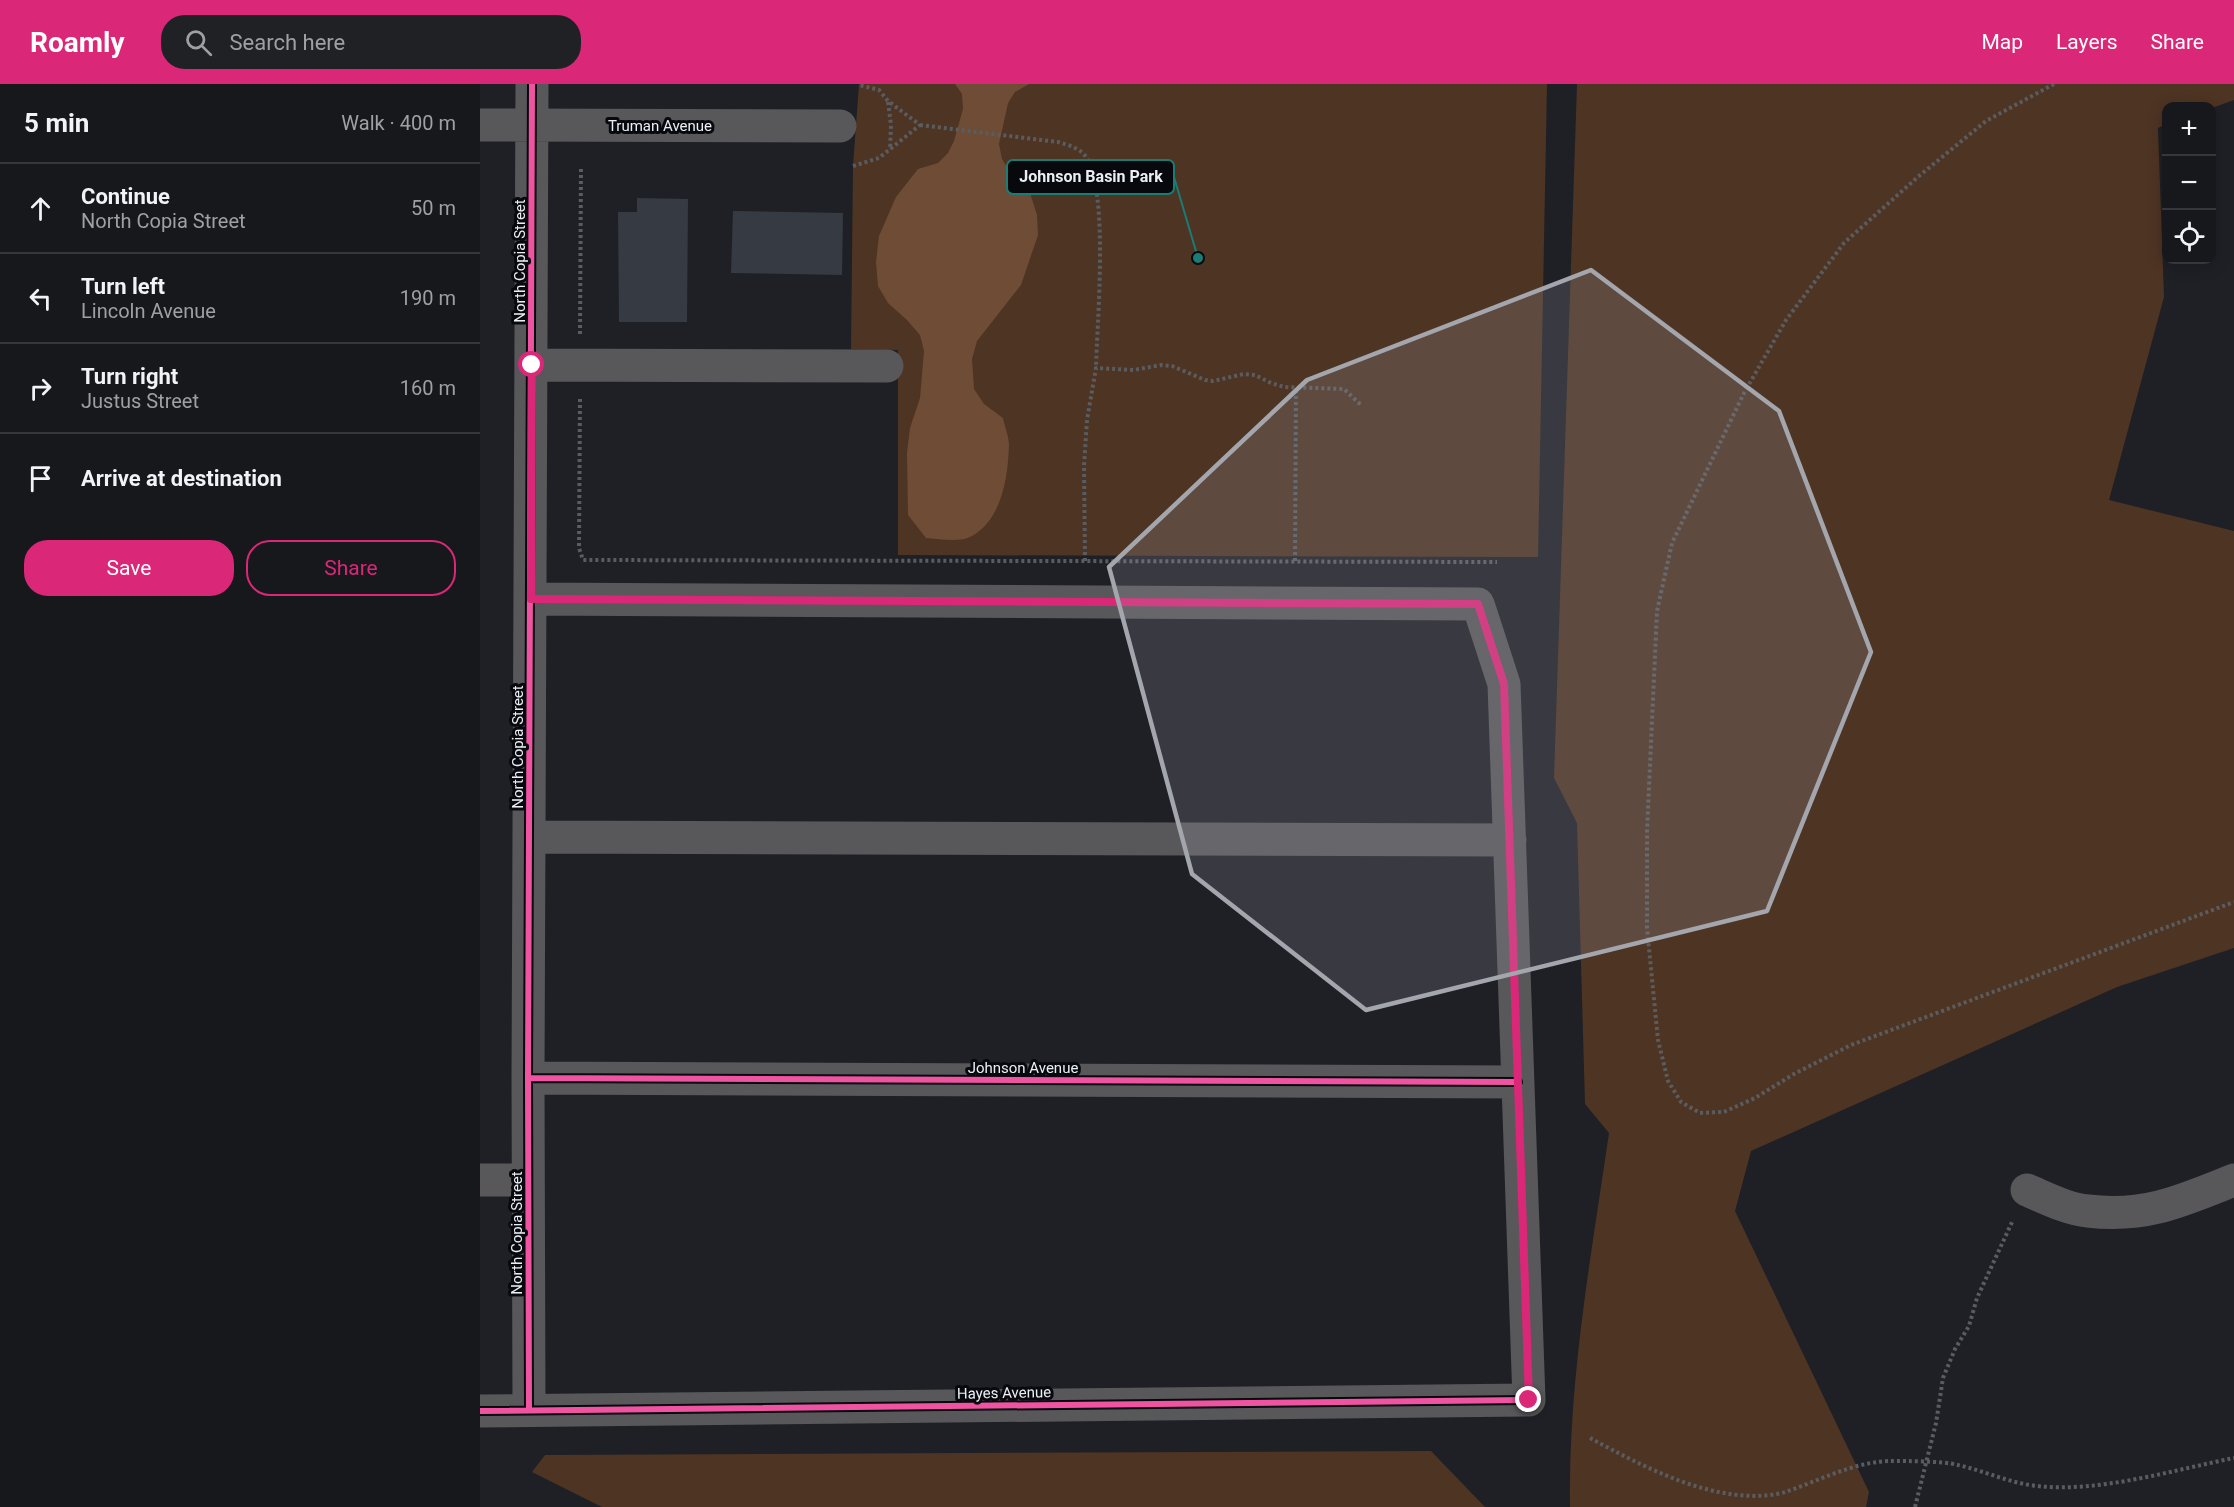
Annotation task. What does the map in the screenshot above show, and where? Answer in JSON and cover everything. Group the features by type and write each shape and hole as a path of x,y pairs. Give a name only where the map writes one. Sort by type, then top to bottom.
{"street":[{"name":"North Copia Street","path":"529,1410 532,84"},
{"name":"Truman Avenue","path":"480,125 840,126"},
{"path":"532,365 887,366"},
{"path":"531,599 1478,604 1504,684 1518,1082"},
{"path":"530,837 1510,840"},
{"name":"Johnson Avenue","path":"528,1077 1518,1082"},
{"name":"Hayes Avenue","path":"480,1411 1529,1400 1518,1082"},
{"path":"480,1180 528,1180"},
{"path":"2027,1190 2086,1211 2137,1213 2174,1204 2234,1180"}],"path":[{"path":"2054,84 1986,121 1919,176 1845,243 1786,320 1711,461 1672,543 1657,611 1647,832 1647,928 1658,1040 1668,1081 1681,1102 1700,1113 1724,1112 1755,1098 1794,1074 1851,1045 2234,902"},
{"path":"859,85 879,90 888,101 920,125 1058,142 1074,147 1085,155 1093,171 1099,198 1100,238 1096,368 1087,420 1084,466 1085,561"},
{"path":"888,101 891,125 890,150"},
{"path":"853,166 879,158 920,125"},
{"path":"581,166 579,548 583,560 1497,562"},
{"path":"1096,368 1134,370 1161,365 1172,366 1204,380 1213,381 1244,374 1255,375 1284,387 1344,389 1361,405"},
{"path":"1295,561 1296,387"},
{"path":"1915,1507 1936,1424 1943,1378 1955,1349 1969,1326 1977,1298 2027,1190"},
{"path":"1590,1438 1695,1490 1739,1498 1779,1494 1816,1479 1888,1461 1957,1464 1997,1478 2038,1487 2085,1486 2132,1480 2234,1458"}],"highlighted area":[{"path":"1591,270 1779,411 1871,652 1767,911 1366,1010 1192,874 1109,567 1307,380"}],"shaded area":[{"path":"859,84 1547,84 1538,557 898,555 898,350 851,349 853,166"},
{"path":"955,84 1029,84 1015,92 1008,103 999,144 1002,159 1010,172 1030,193 1037,215 1038,235 1021,285 977,341 972,359 974,389 984,404 1003,418 1008,435 1005,483 997,508 982,529 967,538 950,540 926,538 908,515 907,453 910,428 920,398 924,351 920,335 888,303 878,286 876,262 879,236 896,197 918,169 938,163 948,153 954,141 963,109 962,94"},
{"path":"1577,84 2234,84 2234,100 2216,107 2216,102 2162,102 2162,126 2158,128 2164,297 2109,500 2234,531 2234,948 2117,987 1751,1151 1735,1211 1869,1492 1866,1507 1570,1507 1570,1460 1577,1366 1609,1133 1585,1104 1577,823 1554,778"},
{"path":"1431,1451 1485,1507 602,1507 532,1472 545,1455"}],"building":[{"path":"637,198 688,199 687,322 619,322 618,212 637,212"},
{"path":"733,211 843,213 842,275 731,273"}],"cycle path":[{"path":"529,1410 532,84"},
{"path":"528,1078 1518,1082"},
{"path":"480,1411 1529,1400"}],"place":[{"name":"Johnson Basin Park","path":"1198,258"}],"route":[{"path":"532,365 531,599 1478,604 1504,684 1529,1400"}]}
